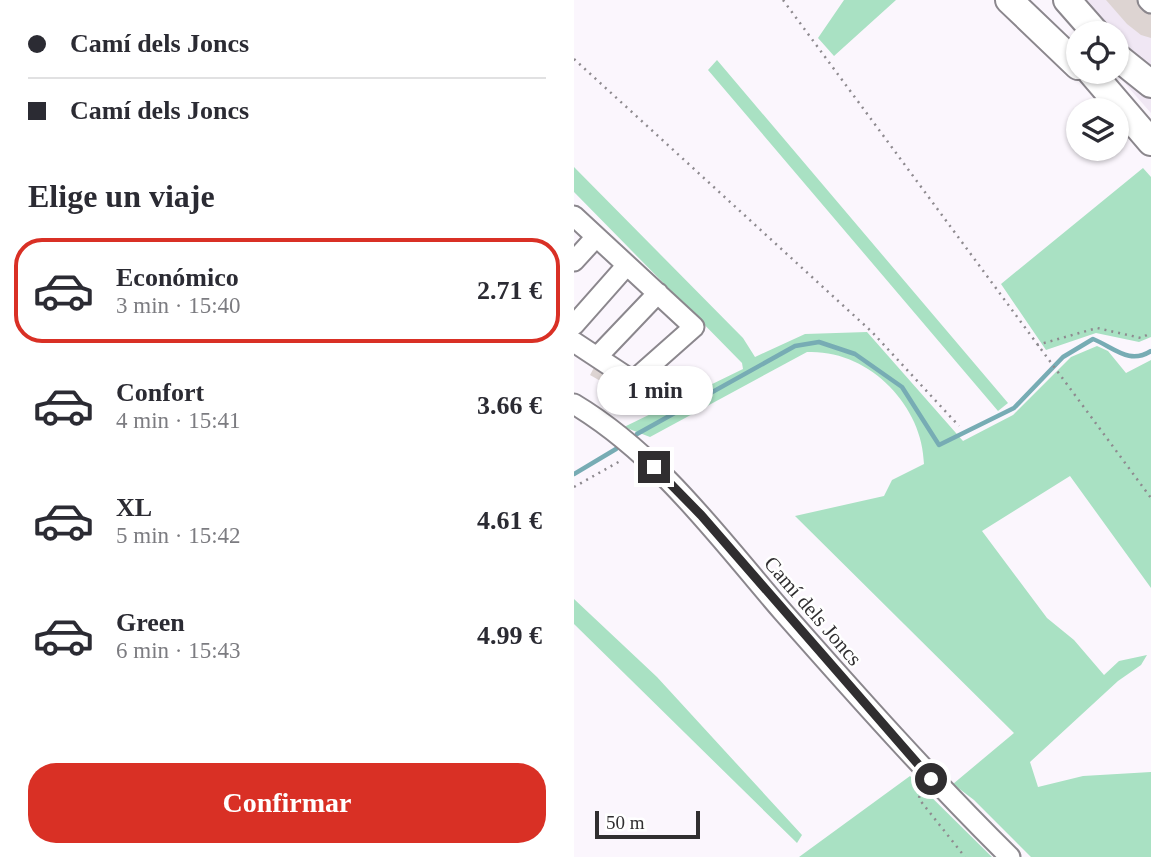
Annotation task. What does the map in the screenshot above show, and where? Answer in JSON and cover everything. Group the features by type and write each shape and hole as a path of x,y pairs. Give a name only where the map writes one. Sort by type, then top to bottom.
{"main road":[{"path":"1009,0 1066,55"},
{"path":"1029,0 1066,43"},
{"path":"1067,0 1085,21"},
{"path":"1129,66 1151,83"},
{"path":"1100,84 1151,142"}],"street":[{"path":"1081,0 1099,21"},
{"path":"1129,57 1151,83"},
{"path":"574,216 694,327 634,381 574,342"},
{"path":"574,261 596,237"},
{"path":"574,325 628,265"},
{"path":"597,358 658,293"},
{"name":"Camí dels Joncs","path":"574,404 605,423 701,515 923,769 1010,857"}],"path":[{"path":"783,0 1151,498"},
{"path":"574,59 872,332 959,426"},
{"path":"1037,345 1097,328 1141,338 1151,333"},
{"path":"574,487 638,452"},
{"path":"923,769 919,799 965,857"}],"shaded area":[{"path":"1054,0 1151,0 1151,113 1126,84 1129,84 1129,21 1072,21"}],"green space":[{"path":"844,0 896,0 834,56 818,38"},
{"path":"717,60 1008,403 998,411 708,70"},
{"path":"574,167 743,338 755,357 805,334 867,332 963,441 1013,415 1071,357 1097,346 1108,351 1126,373 1151,360 1151,588 1070,476 982,531 1047,618 1074,640 1104,675 1119,661 1147,655 1141,665 1118,681 1030,762 1038,787 1083,776 1151,772 1151,857 1031,857 974,800 953,784 1014,733 795,516 884,496 892,480 924,464 914,421 903,402 871,371 851,360 830,354 807,352 650,437 624,427 743,369 742,363 574,192"},
{"path":"1143,168 1151,177 1151,337 1139,342 1096,333 1046,350 1001,284"},
{"path":"574,599 657,677 802,835 797,843 574,624"},
{"path":"910,776 992,857 799,857"}],"building":[{"path":"1106,0 1151,0 1151,38 1141,35 1129,26 1129,21 1124,21"},
{"path":"596,364 617,376 611,387 590,375"}],"waterway":[{"path":"637,434 795,346 819,342 855,354 902,387 939,445 1014,408 1063,357 1093,339 1129,356 1143,355 1151,351"},
{"path":"574,474 616,449"}],"route":[{"path":"654,467 701,515 931,779"}]}
